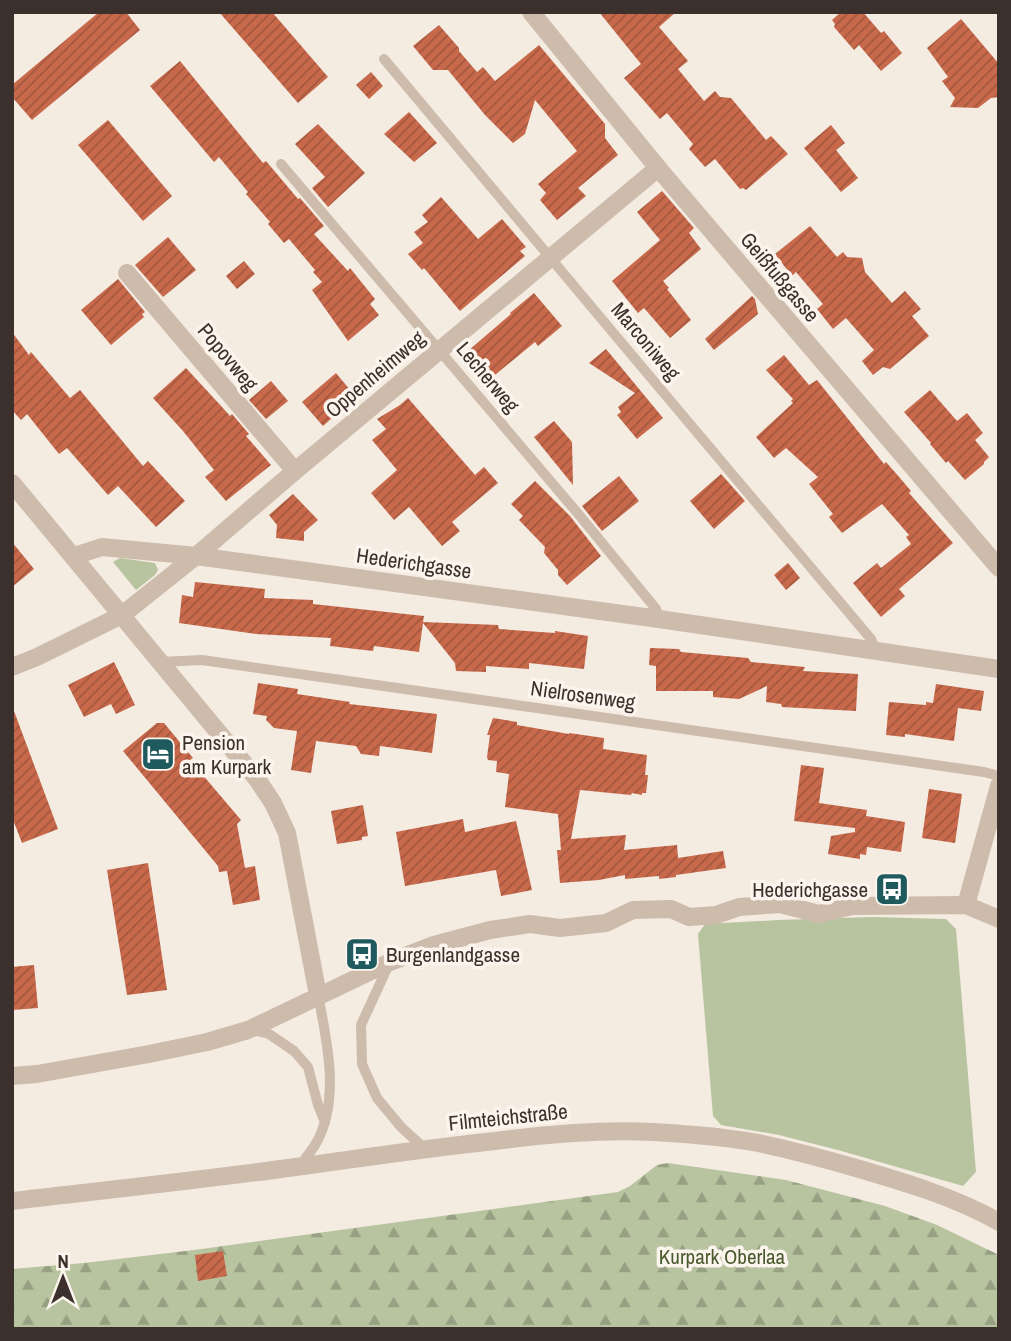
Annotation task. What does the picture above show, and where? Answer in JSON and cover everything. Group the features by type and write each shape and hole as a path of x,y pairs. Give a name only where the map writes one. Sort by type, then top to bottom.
{"street":[{"name":"Geißfußgasse","path":"531,12 658,168 999,568"},
{"name":"Oppenheimweg","path":"12,667 122,615 658,168"},
{"name":"Popovweg","path":"127,272 295,471"},
{"path":"12,484 257,779 281,818 292,854 318,995"},
{"name":"Hederichgasse","path":"74,556 102,547 196,556 999,668"},
{"path":"966,905 999,786"},
{"path":"12,1076 149,1054 248,1030 390,962 434,945 490,930 530,925 559,928 606,923 633,911 671,909 689,917 716,915 738,907 780,904 820,914 852,906 966,905 999,919"},
{"name":"Filmteichstraße","path":"12,1201 199,1180 543,1135 651,1132 762,1144 818,1157 930,1192 999,1222"}],"lane":[{"name":"Marconiweg","path":"384,59 871,639 876,651"},
{"name":"Lecherweg","path":"281,164 647,598 656,609 659,619"},
{"name":"Nielrosenweg","path":"160,662 202,660 999,776"},
{"path":"390,962 361,1025 362,1064 377,1098 424,1149"},
{"path":"299,1167 316,1144 325,1122 329,1094 329,1054 318,995"},
{"path":"248,1030 269,1034 294,1051 308,1067 325,1122"}],"green space":[{"path":"120,558 155,563 158,570 136,590 113,562"},
{"path":"873,917 946,919 956,929 976,1172 963,1186 779,1135 721,1125 713,1116 698,934 705,924"},
{"name":"Kurpark Oberlaa","path":"668,1163 786,1180 885,1206 937,1225 999,1255 999,1329 12,1329 12,1269 194,1250 618,1192 657,1165"}],"building":[{"path":"99,12 126,12 140,30 32,120 12,97 12,85"},
{"path":"219,12 272,12 328,77 298,103"},
{"path":"599,12 676,12 659,27 688,61 678,69 704,101 715,91 720,97 731,98 766,140 771,136 788,154 746,190 740,189 715,159 705,167 689,149 693,144 667,113 660,119 624,78 641,64"},
{"path":"841,12 863,12 881,33 884,31 902,53 881,71 859,45 854,50 834,27 832,20"},
{"path":"961,19 999,64 999,97 991,98 978,108 950,107 955,98 942,81 948,77 927,48"},
{"path":"439,25 477,72 483,67 495,81 539,45 605,124 605,138 618,155 578,188 586,196 557,220 540,200 546,193 538,184 577,151 535,100 525,134 513,143 485,115 448,70 433,70 413,46"},
{"path":"180,61 263,163 266,161 324,226 314,234 348,271 350,268 375,299 370,304 379,315 348,341 312,290 322,282 313,272 315,270 289,239 284,243 219,157 214,162 150,86"},
{"path":"371,72 383,86 369,99 356,85"},
{"path":"409,112 437,143 414,162 384,134"},
{"path":"108,120 172,196 143,221 78,145"},
{"path":"318,124 365,173 328,207 312,188 325,177 295,144"},
{"path":"831,125 845,143 836,150 858,178 841,192 804,148"},
{"path":"662,191 694,228 689,233 701,249 663,281 691,320 670,338 644,308 638,313 612,281 660,240 637,212"},
{"path":"441,197 478,239 502,219 526,247 520,251 525,256 460,311 424,268 422,270 408,254 423,243 414,232 428,222 422,215"},
{"path":"810,226 837,257 843,252 847,257 862,258 865,272 892,303 905,291 921,309 912,316 929,336 890,369 883,367 873,375 862,361 874,350 846,318 833,329 817,309 823,304 796,272 792,276 775,254"},
{"path":"168,237 196,270 163,297 135,265"},
{"path":"244,261 255,274 237,289 226,276"},
{"path":"118,279 145,312 142,314 144,317 111,345 81,310"},
{"path":"534,293 562,326 538,346 535,342 484,384 461,357"},
{"path":"752,296 758,314 714,350 705,339"},
{"path":"12,332 29,355 31,352 70,398 80,390 143,466 148,461 185,501 156,527 118,486 108,495 67,448 59,454 27,414 21,420 12,410"},
{"path":"606,349 663,418 637,439 617,415 621,412 618,407 635,393 589,363"},
{"path":"784,355 809,385 817,380 884,464 886,462 900,478 911,491 909,493 953,543 899,589 905,596 881,617 853,583 877,563 881,568 911,544 906,537 909,535 882,504 842,533 829,517 833,514 809,484 818,477 786,448 774,458 756,437 793,403 793,399 766,370"},
{"path":"186,368 230,416 232,414 249,434 246,436 271,465 226,501 205,477 214,470 153,398"},
{"path":"336,373 351,391 346,396 351,401 323,426 302,402"},
{"path":"271,381 288,401 266,419 249,400"},
{"path":"930,390 957,421 967,413 983,433 975,440 989,457 965,480 948,461 946,463 904,412"},
{"path":"408,398 475,475 484,467 498,483 452,522 460,531 442,546 409,507 394,520 371,493 397,470 372,440 386,429 377,419"},
{"path":"554,421 572,442 573,485 534,437"},
{"path":"721,474 745,501 714,529 690,501"},
{"path":"619,476 639,501 602,531 582,506"},
{"path":"535,481 570,516 601,556 567,585 544,553 545,547 519,520 523,516 511,504"},
{"path":"293,494 318,520 304,532 304,541 276,538 277,525 269,515"},
{"path":"12,542 34,569 12,587"},
{"path":"788,563 800,578 786,590 774,575"},
{"path":"195,582 265,589 264,598 313,600 313,604 424,616 423,622 498,625 499,629 555,631 588,636 584,669 529,663 529,669 486,666 486,672 456,671 455,663 423,623 419,652 374,646 373,651 330,646 331,638 256,634 179,623 182,595 193,597"},
{"path":"650,648 748,658 751,662 805,667 803,671 858,674 856,711 782,707 781,704 766,702 767,686 739,699 713,697 713,691 656,691 656,666 649,665"},
{"path":"114,662 135,705 116,714 111,704 84,717 68,685"},
{"path":"258,683 298,689 297,694 350,702 349,704 437,714 432,753 380,746 379,756 361,754 356,746 316,741 311,773 291,770 297,731 274,728 266,720 267,716 253,714"},
{"path":"936,684 984,691 981,711 958,708 954,741 905,734 905,737 886,735 889,702 926,705 926,702 933,703"},
{"path":"12,711 58,829 22,843 12,817"},
{"path":"493,718 517,722 517,725 604,738 603,749 647,755 646,793 631,795 580,790 571,839 626,835 624,850 677,845 678,858 723,851 726,868 659,879 659,876 625,879 625,875 560,883 558,814 505,807 509,774 496,772 497,761 488,760 487,757 490,735 487,735"},
{"path":"157,723 164,723 193,758 190,760 241,820 237,824 245,868 255,866 260,900 233,905 227,871 219,872 218,866 123,751"},
{"path":"801,765 824,768 819,803 867,810 866,816 905,822 901,852 867,847 866,855 860,854 860,859 828,854 831,836 855,832 855,828 794,821"},
{"path":"929,789 962,794 955,843 922,838"},
{"path":"363,805 368,836 362,837 362,840 337,844 331,811"},
{"path":"463,819 465,832 516,821 532,890 501,896 496,870 405,886 396,832"},
{"path":"148,863 167,990 127,995 107,870"},
{"path":"34,965 38,1008 12,1010 12,967"},
{"path":"223,1251 227,1276 198,1281 195,1255"}],"place":[{"name":"Pension am Kurpark","path":"158,754"},
{"name":"Hederichgasse","path":"892,889"},
{"name":"Burgenlandgasse","path":"362,954"}]}
